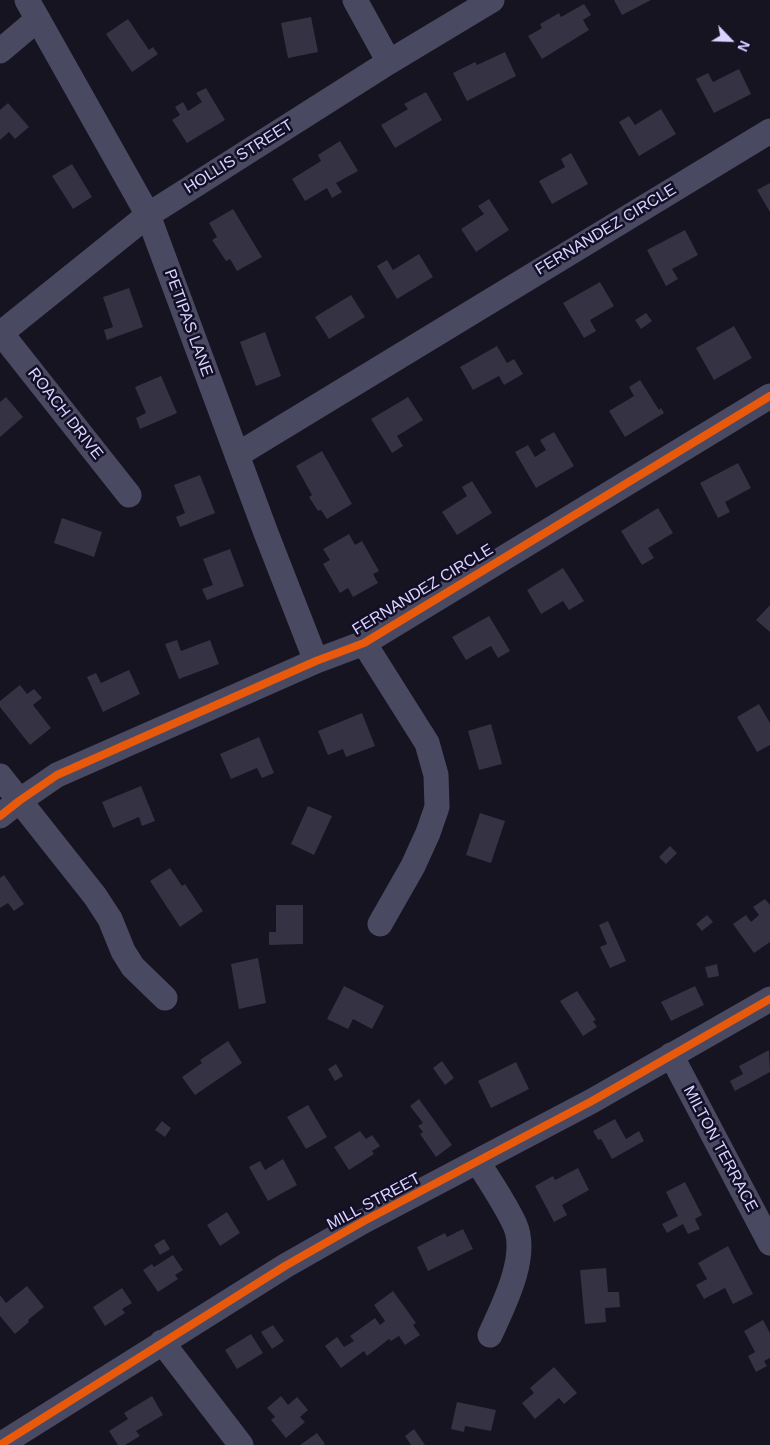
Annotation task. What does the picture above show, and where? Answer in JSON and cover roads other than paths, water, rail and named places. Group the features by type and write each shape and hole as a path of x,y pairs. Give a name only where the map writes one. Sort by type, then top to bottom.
{"street":[{"path":"355,0 389,62"},
{"name":"HOLLIS STREET","path":"1,334 148,215 389,62 492,0"},
{"path":"0,51 32,10"},
{"name":"PETIPAS LANE","path":"32,10 148,215 316,661"},
{"name":"FERNANDEZ CIRCLE","path":"237,455 770,131"},
{"name":"ROACH DRIVE","path":"1,334 129,495"},
{"name":"FERNANDEZ CIRCLE","path":"0,816 57,775 316,661 364,643 770,396"},
{"path":"364,643 427,743 436,775 437,807 428,834 413,866 380,924"},
{"path":"0,776 95,896 110,919 123,951 133,967 165,998"},
{"name":"MILL STREET","path":"0,1445 285,1266 592,1101 770,999"},
{"name":"MILTON TERRACE","path":"671,1055 770,1243"},
{"path":"478,1162 516,1226 518,1243 516,1271 508,1297 490,1334"},
{"path":"162,1342 241,1445"}]}
